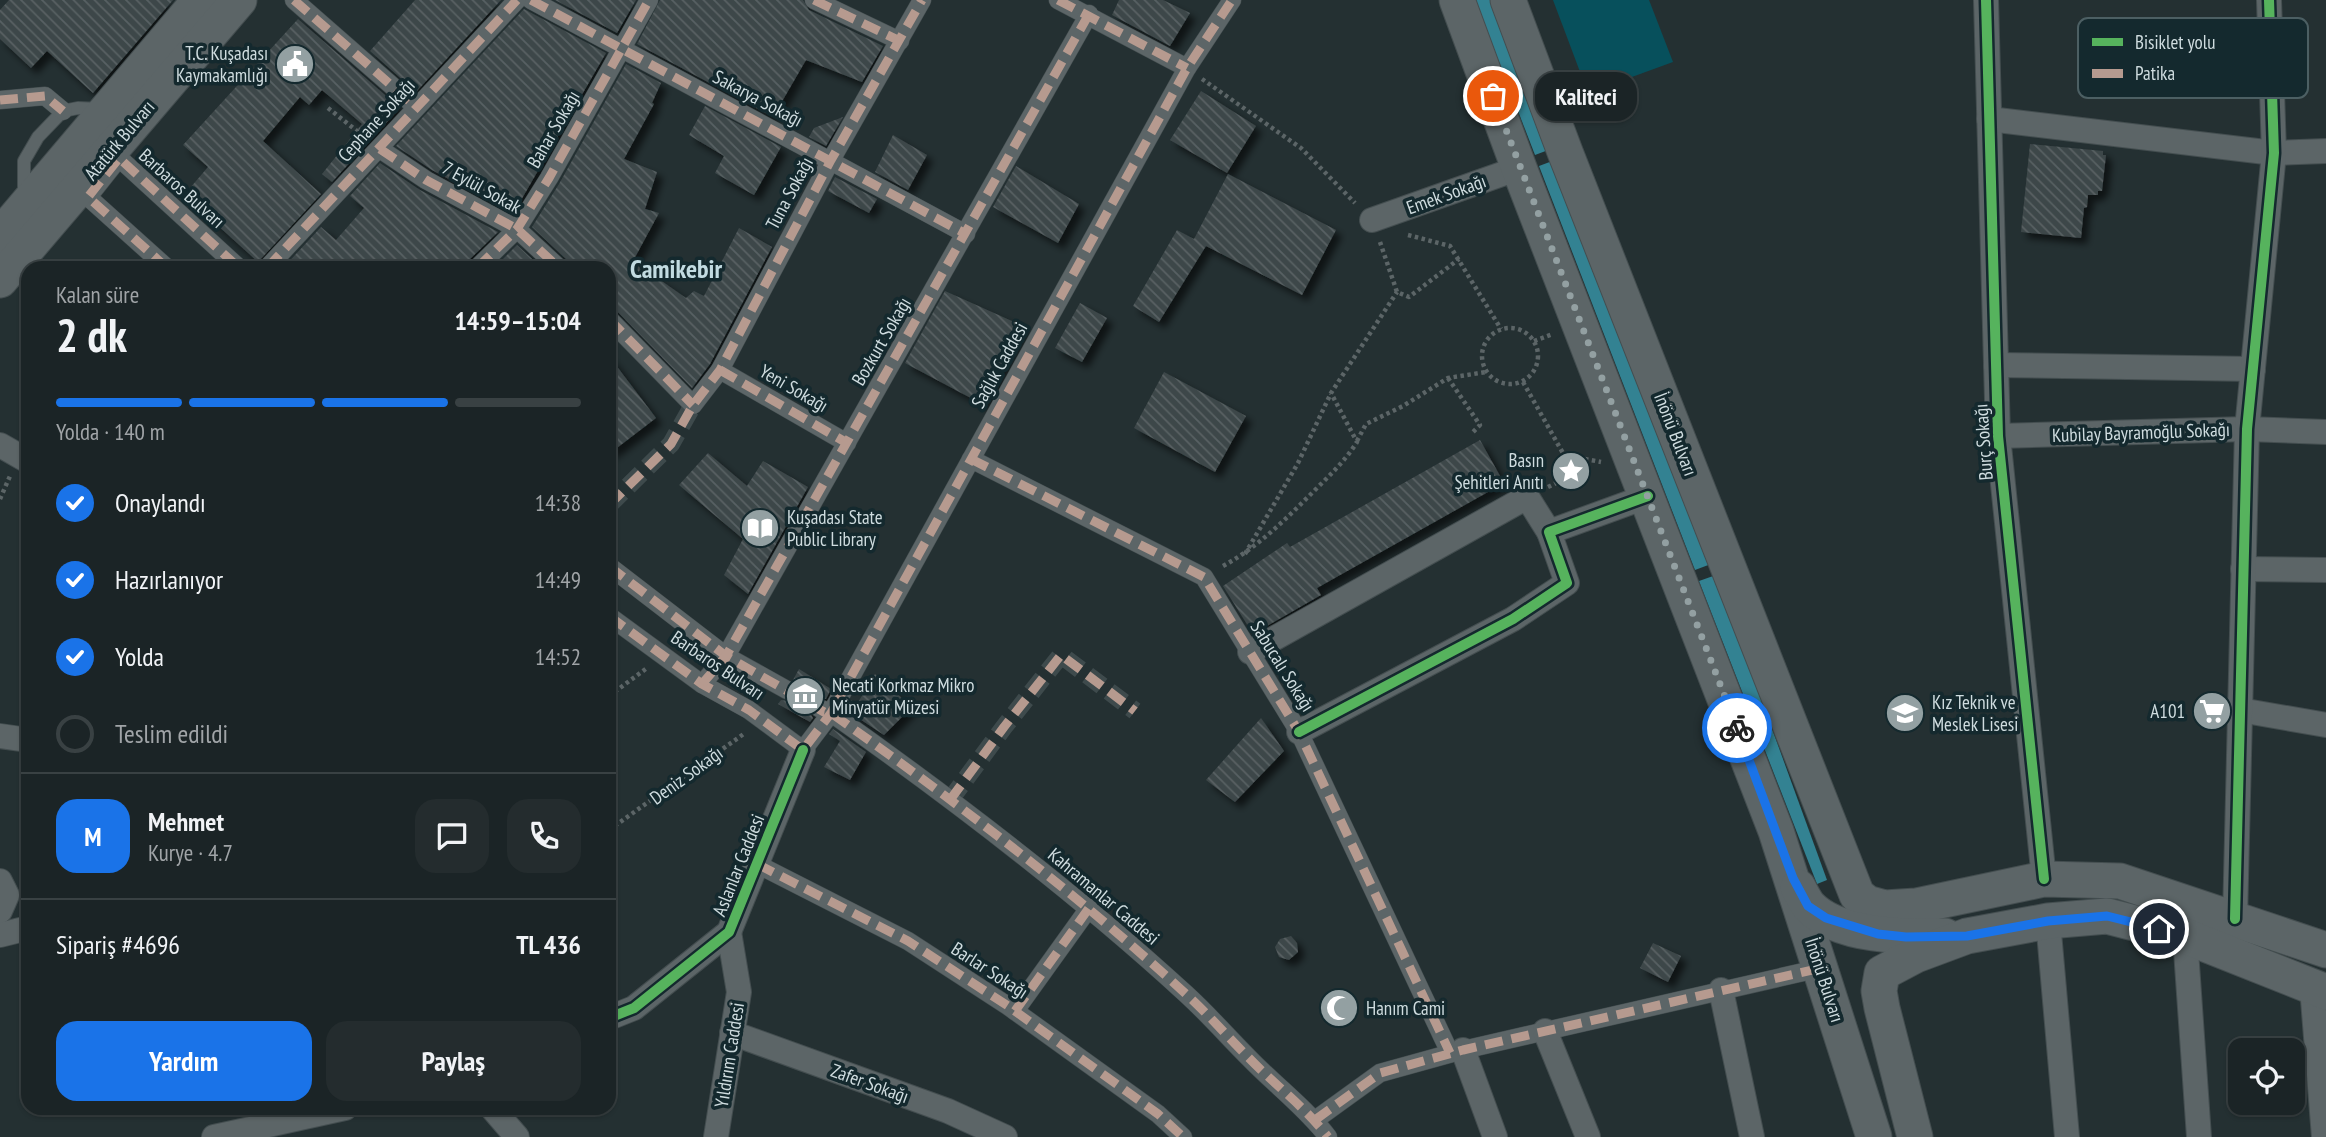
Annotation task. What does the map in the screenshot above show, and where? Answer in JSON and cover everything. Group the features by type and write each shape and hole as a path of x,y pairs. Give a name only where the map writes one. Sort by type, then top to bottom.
{"main road":[{"name":"Atatürk Bulvarı","path":"0,236 200,0"},
{"name":"Atatürk Bulvarı","path":"0,280 239,0"},
{"name":"İnönü Bulvarı","path":"1457,0 1793,878 1874,1137"},
{"name":"İnönü Bulvarı","path":"1508,0 1575,178 1857,895 1867,903 1885,908 1916,906 2044,879"},
{"path":"1793,878 1808,906 1826,918 1889,936 1967,936 2048,921 2107,916 2185,936 2319,989"},
{"path":"2044,879 2120,881 2326,950"},
{"path":"1915,1137 1879,991 1882,973 1895,964 1967,936"}],"street":[{"path":"294,0 415,106"},
{"name":"Cephane Sokağı","path":"274,261 380,149 415,106 517,0"},
{"name":"Sakarya Sokağı","path":"531,0 966,234"},
{"name":"Bahar Sokağı","path":"484,261 517,229 649,0"},
{"path":"814,0 900,41"},
{"name":"Tuna Sokağı","path":"616,326 693,405 720,370 831,160 922,0"},
{"path":"1058,0 1187,68"},
{"name":"Sağlık Caddesi","path":"803,750 971,459 1187,68 1232,0"},
{"name":"Burç Sokağı","path":"1986,0 1998,436 2044,879"},
{"path":"2269,0 2270,18"},
{"name":"Bozkurt Sokağı","path":"702,684 726,656 1088,14"},
{"path":"0,100 45,96 63,111"},
{"path":"2235,919 2247,429 2274,153 2272,98"},
{"path":"1989,119 2274,153 2326,151"},
{"name":"7 Eylül Sokak","path":"380,149 426,180 517,229 551,261"},
{"name":"Barbaros Bulvarı","path":"159,261 88,197 119,158 231,261"},
{"name":"Emek Sokağı","path":"1372,220 1519,167"},
{"path":"1996,365 2253,369"},
{"name":"Yeni Sokağı","path":"720,370 848,443"},
{"name":"Kubilay Bayramoğlu Sokağı","path":"1998,436 2247,429 2326,432"},
{"path":"0,445 21,457"},
{"path":"971,459 1204,577"},
{"path":"1549,532 1648,496"},
{"path":"1250,652 1527,497 1549,532 1567,583 1513,619 1299,732"},
{"path":"2244,569 2326,570"},
{"name":"Barbaros Bulvarı","path":"616,571 726,656 787,690"},
{"name":"Sabucalı Sokağı","path":"1204,577 1299,732 1457,1052"},
{"name":"Barbaros Bulvarı","path":"616,621 702,684 762,720 803,750"},
{"path":"2240,710 2326,725"},
{"name":"Kahramanlar Caddesi","path":"825,711 919,776 1089,908 1188,995 1269,1079 1315,1120 1328,1137"},
{"path":"0,736 21,739"},
{"name":"Aslanlar Caddesi","path":"616,1015 635,1008 729,932 803,750"},
{"name":"Barlar Sokağı","path":"757,864 908,941 1016,1011 1158,1114 1183,1137"},
{"path":"0,881 7,895 0,911"},
{"path":"1016,1011 1089,908"},
{"path":"2048,921 2067,1137"},
{"path":"0,934 21,930"},
{"name":"Yıldırım Caddesi","path":"716,1137 739,992 729,932"},
{"path":"2185,936 2199,1137"},
{"path":"1315,1120 1380,1073 1545,1031 1821,968"},
{"path":"2319,989 2324,1137"},
{"path":"1721,990 1752,1137"},
{"path":"1545,1031 1588,1137"},
{"name":"Zafer Sokağı","path":"732,1033 948,1111 1005,1137"},
{"path":"1457,1052 1495,1137"},
{"path":"214,1137 308,1115"},
{"path":"498,1115 517,1137"}],"lane":[{"path":"24,207 24,160 37,137 63,111 78,108 107,109"}],"path":[{"path":"1187,68 1301,148 1372,220 1406,234 1450,246 1501,329"},
{"path":"328,108 380,149"},
{"path":"1372,220 1397,292 1409,297 1459,259"},
{"path":"1245,554 1298,463 1331,393 1397,292"},
{"path":"1501,329 1519,330 1534,341 1538,359 1531,376 1523,382 1504,384 1486,372 1481,358 1482,349 1486,341 1501,329"},
{"path":"1534,341 1554,333"},
{"path":"1204,577 1245,554 1286,519 1347,458 1366,424 1403,406 1448,378 1486,372"},
{"path":"1448,378 1480,425 1471,434"},
{"path":"1523,382 1564,456 1556,483 1527,497"},
{"path":"1331,393 1357,442"},
{"path":"1564,456 1606,463"},
{"path":"616,691 664,655"}],"shaded area":[{"path":"1475,0 1491,0 1551,149 1535,155"},
{"path":"1553,0 1649,0 1673,62 1588,93"},
{"path":"1555,160 1711,564 1695,570 1539,166"},
{"path":"1716,575 1827,880 1817,884 1699,581"}],"building":[{"path":"9,0 173,0 93,93 47,51 31,68 0,39 0,10"},
{"path":"415,0 501,0 416,92 370,51"},
{"path":"555,0 636,0 617,33"},
{"path":"660,0 803,0 809,10 883,46 862,82 806,60 773,117 637,44"},
{"path":"1119,0 1163,0 1190,13 1170,46 1112,15"},
{"path":"524,9 606,53 513,214 432,170 396,146"},
{"path":"298,19 400,108 332,182 322,174 362,124 322,90 309,105 300,97 263,141 321,194 259,261 184,195 208,167 183,145"},
{"path":"626,64 661,83 652,103 654,104 624,159 657,172 645,209 659,213 633,261 686,298 694,291 704,296 739,228 772,247 710,364 692,388 616,311 616,261 567,261 532,227"},
{"path":"1201,91 1256,126 1227,173 1170,140"},
{"path":"705,106 781,147 754,195 715,173 724,156 689,135"},
{"path":"843,117 826,146 809,137 814,128"},
{"path":"893,135 927,155 908,190 875,172"},
{"path":"2030,144 2103,151 2103,155 2106,155 2102,191 2098,191 2098,195 2088,195 2081,238 2021,232"},
{"path":"380,163 420,190 498,232 469,261 289,261 321,227 336,240 364,208 350,196"},
{"path":"1016,166 1079,204 1058,243 993,207"},
{"path":"1228,174 1336,230 1302,295 1206,246 1159,322 1133,306 1177,230 1194,239"},
{"path":"835,177 877,199 869,213 828,191"},
{"path":"517,245 534,261 501,261"},
{"path":"945,291 1023,326 982,404 905,363"},
{"path":"1080,303 1107,318 1082,362 1055,348"},
{"path":"616,365 656,418 616,449"},
{"path":"1164,372 1246,416 1215,472 1134,428"},
{"path":"1480,440 1504,483 1317,588 1321,595 1253,634 1223,586 1287,543 1290,547"},
{"name":"Kuşadası State Public Library","path":"708,453 747,486 763,461 808,487 748,594 724,575 743,539 679,485"},
{"path":"799,669 831,689 826,699 817,697 809,703 808,710 813,718 810,722 778,704 781,700 788,701 797,696 798,689 793,680"},
{"path":"875,674 912,707 884,735 846,710 851,700 857,704"},
{"path":"1261,718 1284,751 1235,802 1206,780"},
{"path":"833,729 866,752 850,780 824,767 840,741 829,734"},
{"path":"1291,936 1297,943 1298,952 1289,960 1279,957 1275,947 1280,939"},
{"path":"1653,943 1681,956 1668,982 1640,968"}],"tunnel":[{"path":"616,498 671,444 693,405"},
{"path":"950,800 1061,655 1135,711"},
{"path":"787,690 819,708"}],"marked path":[{"path":"294,0 415,106"},
{"path":"274,261 517,0"},
{"path":"531,0 966,234"},
{"path":"484,261 517,229 549,178 649,0"},
{"path":"814,0 900,41"},
{"path":"616,498 671,444 693,405 720,370 831,160 922,0"},
{"path":"1058,0 1187,68"},
{"path":"616,621 702,684 749,710 803,750 831,713 1187,68 1232,0"},
{"path":"702,684 726,656 1089,14"},
{"path":"0,100 45,96 63,111"},
{"path":"380,149 426,180 517,229 551,261"},
{"path":"159,261 88,197 119,158 231,261"},
{"path":"616,326 693,405"},
{"path":"720,370 847,443"},
{"path":"971,459 1204,577 1299,732 1450,1053"},
{"path":"616,571 726,656 824,712 831,713 1013,848 1101,919 1186,994 1328,1137"},
{"path":"950,800 1061,655 1135,711"},
{"path":"757,864 908,941 1008,1006 1158,1114 1183,1137"},
{"path":"1015,1011 1089,908"},
{"path":"1315,1120 1380,1073 1463,1050 1821,968"}],"cycle path":[{"path":"1986,0 1998,436 2044,879"},
{"path":"2269,0 2270,18"},
{"path":"2235,919 2247,429 2274,153 2272,98"},
{"path":"1299,732 1513,619 1567,583 1549,532 1648,496"},
{"path":"616,1015 634,1008 729,932 803,750"}],"way so far":[{"path":"1493,96 1737,728"}],"place":[{"name":"T.C. Kuşadası Kaymakamlığı","path":"295,64"},
{"name":"Kaliteci","path":"1493,96"},
{"name":"Basın Şehitleri Anıtı","path":"1571,471"},
{"name":"Kuşadası State Public Library","path":"760,528"},
{"name":"Necati Korkmaz Mikro Minyatür Müzesi","path":"805,696"},
{"name":"A101","path":"2212,711"},
{"name":"Kız Teknik ve Meslek Lisesi","path":"1905,713"},
{"name":"Hanım Cami","path":"1339,1008"}],"district":[{"name":"Camikebir","path":"676,268"}],"route":[{"path":"1737,728 1793,878 1808,906 1826,918 1878,934 1906,937 1967,936 2048,921 2107,916 2159,929"}]}
